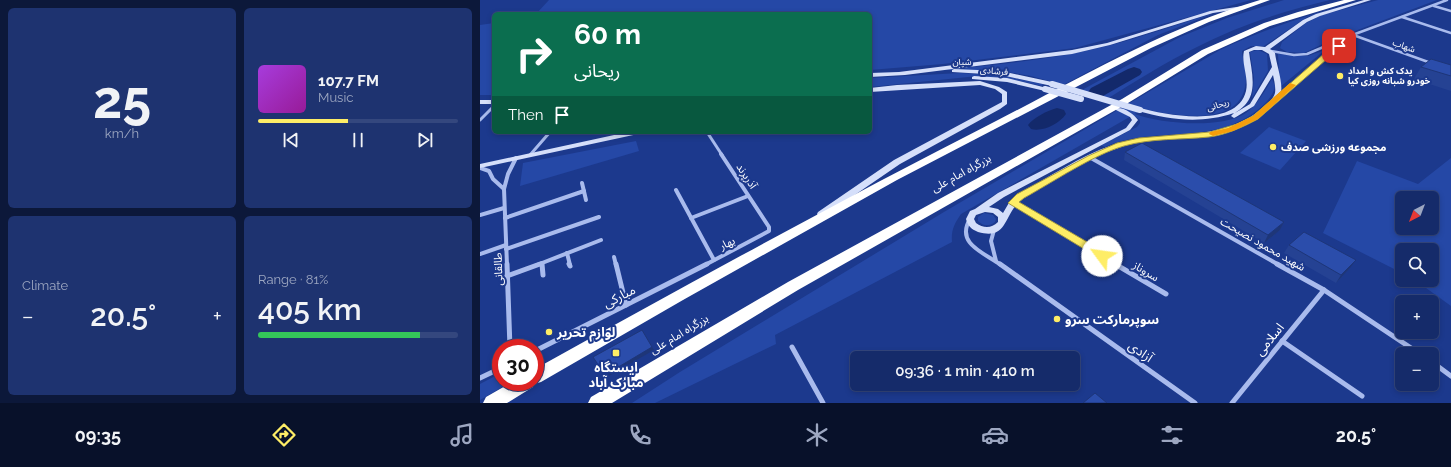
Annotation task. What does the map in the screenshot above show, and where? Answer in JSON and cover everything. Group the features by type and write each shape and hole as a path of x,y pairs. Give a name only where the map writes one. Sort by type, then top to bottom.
{"highway":[{"path":"544,373 893,178 1148,46 1187,28 1243,7 1267,0"},
{"name":"بزرگراه امام علی","path":"597,403 646,372 824,267 1125,101 1167,74 1216,46 1269,23 1306,11 1353,0"},
{"path":"492,403 512,391"}],"main road":[{"path":"1273,101 1279,91 1268,50 1305,21 1324,13 1369,0"},
{"path":"900,73 1072,52 1108,44 1212,12 1243,7"},
{"name":"ریحانی","path":"1140,110 1166,116 1195,119 1220,116 1239,108 1250,90 1246,52 1255,48 1268,50"},
{"path":"1118,109 1173,120 1212,121 1229,118 1240,114 1252,105 1274,68"},
{"name":"شیان","path":"872,75 958,71 1015,75 1052,84 1140,110"},
{"name":"فرشادی","path":"872,90 974,78 1007,80 1045,88 1118,109"},
{"path":"789,235 897,162 998,108 1005,103 1006,97 1005,93 997,88 980,83 892,88"},
{"name":"ریحانی","path":"1003,220 1012,203 1021,196 1091,158 1120,145 1134,142 1211,134 1231,130 1255,118 1273,101"},
{"path":"480,102 492,102"},
{"path":"979,210 990,209 999,213 1003,220 1000,226 994,230 980,230 972,225 970,219 972,213 979,210 1000,195 1128,129 1135,120 1132,116 1118,109"},
{"path":"480,167 629,134"}],"street":[{"name":"ریحانی","path":"1268,50 1294,55 1307,54 1352,35 1447,0"},
{"path":"1433,5 1451,10"},
{"path":"1402,17 1451,33"},
{"name":"ریحانی","path":"1273,101 1328,54 1352,39 1352,35"},
{"name":"شهاب","path":"1352,35 1437,66"},
{"path":"480,120 492,108"},
{"path":"530,155 548,134"},
{"name":"آذرپرند","path":"709,134 769,227 769,231"},
{"name":"طالقانی","path":"510,339 504,189 508,174 516,158"},
{"name":"شهید محمود نصیحت","path":"1091,158 1324,290 1410,347"},
{"path":"480,167 488,171 493,179 504,189"},
{"path":"582,183 586,200"},
{"name":"بهار","path":"676,190 714,260 769,231"},
{"path":"505,218 584,191"},
{"path":"691,218 748,196"},
{"name":"سروناز","path":"1012,203 1166,294"},
{"path":"480,215 504,208"},
{"path":"480,254 599,217"},
{"name":"آزادی","path":"970,219 964,230 970,244 1195,403"},
{"path":"994,230 990,236 990,243 996,261"},
{"path":"507,276 601,240"},
{"path":"567,253 570,266"},
{"path":"614,257 626,305"},
{"name":"مبارکی","path":"544,346 714,260"},
{"path":"542,263 543,275"},
{"name":"اسلامی","path":"1232,403 1324,290"},
{"path":"1282,341 1362,396"},
{"path":"792,347 823,403"},
{"path":"1439,367 1451,376"},
{"path":"480,378 492,372"}],"shaded area":[{"path":"549,0 1251,0 1075,48 943,64 872,70 872,12 538,12"},
{"path":"1284,0 1330,0 1278,14 1211,40 1150,72 1107,99 1080,91 1180,37 1227,18"},
{"path":"1378,0 1437,0 1331,40 1304,53 1287,52 1280,48 1282,42 1306,23 1322,15"},
{"path":"1215,13 1158,35 1063,85 1031,76 995,70 942,70 1027,61 1090,50 1137,38"},
{"path":"1307,17 1264,46 1251,46 1242,51 1246,78 1242,96 1232,107 1218,113 1200,116 1161,113 1143,109 1135,114 1160,120 1191,123 1207,123 1235,118 1246,113 1254,106 1272,79 1275,86 1272,94 1262,107 1255,112 1237,122 1219,129 1143,137 1105,147 1101,145 1137,127 1140,120 1133,115 961,214 956,221 952,234 952,242 775,335 776,344 655,403 632,403 680,372 944,212 1220,50 1254,35"},
{"path":"492,23 492,95 480,95 480,25"},
{"path":"1258,50 1267,54 1268,71 1252,98 1254,78 1250,52"},
{"path":"1325,50 1280,87 1278,54 1308,56"},
{"path":"960,73 1004,76 1043,84 1042,86 1006,78 978,76 872,87 872,78"},
{"name":"مجموعه ورزشی صدف","path":"1269,127 1306,141 1280,170 1240,153"},
{"path":"636,141 639,151 520,186 523,163"},
{"path":"1451,158 1451,306 1439,297 1439,295 1436,295 1425,287 1439,287 1439,243 1395,243 1395,269 1323,233 1357,161 1418,184"},
{"path":"984,213 993,215 996,219 993,224 984,225 978,221 978,217"},
{"path":"492,378 492,391 496,391 480,400 480,384"}],"building":[{"path":"1431,59 1451,65 1451,76 1421,67"},
{"path":"1142,143 1284,222 1268,235 1125,152"},
{"path":"1304,232 1356,260 1341,275 1289,245"},
{"path":"642,330 652,347 605,375 593,357"},
{"path":"1095,393 1107,403 1083,403"}],"waterway":[{"path":"1097,92 1134,72"},
{"path":"1038,125 1057,114"}],"slow traffic":[{"path":"1213,134 1231,130 1255,118 1292,85"}],"place":[{"name":"یدک کش و امداد خودرو شبانه روزی کیا","path":"1340,76"},
{"name":"مجموعه ورزشی صدف","path":"1273,147"},
{"name":"سوپرمارکت سرو","path":"1057,319"},
{"name":"لوازم تحریر","path":"549,332"},
{"name":"ایستگاه مبارک آباد","path":"616,353"}],"route":[{"path":"1102,256 1012,203 1021,196 1091,158 1120,145 1139,140 1218,133 1240,126 1255,118 1339,46"}]}
